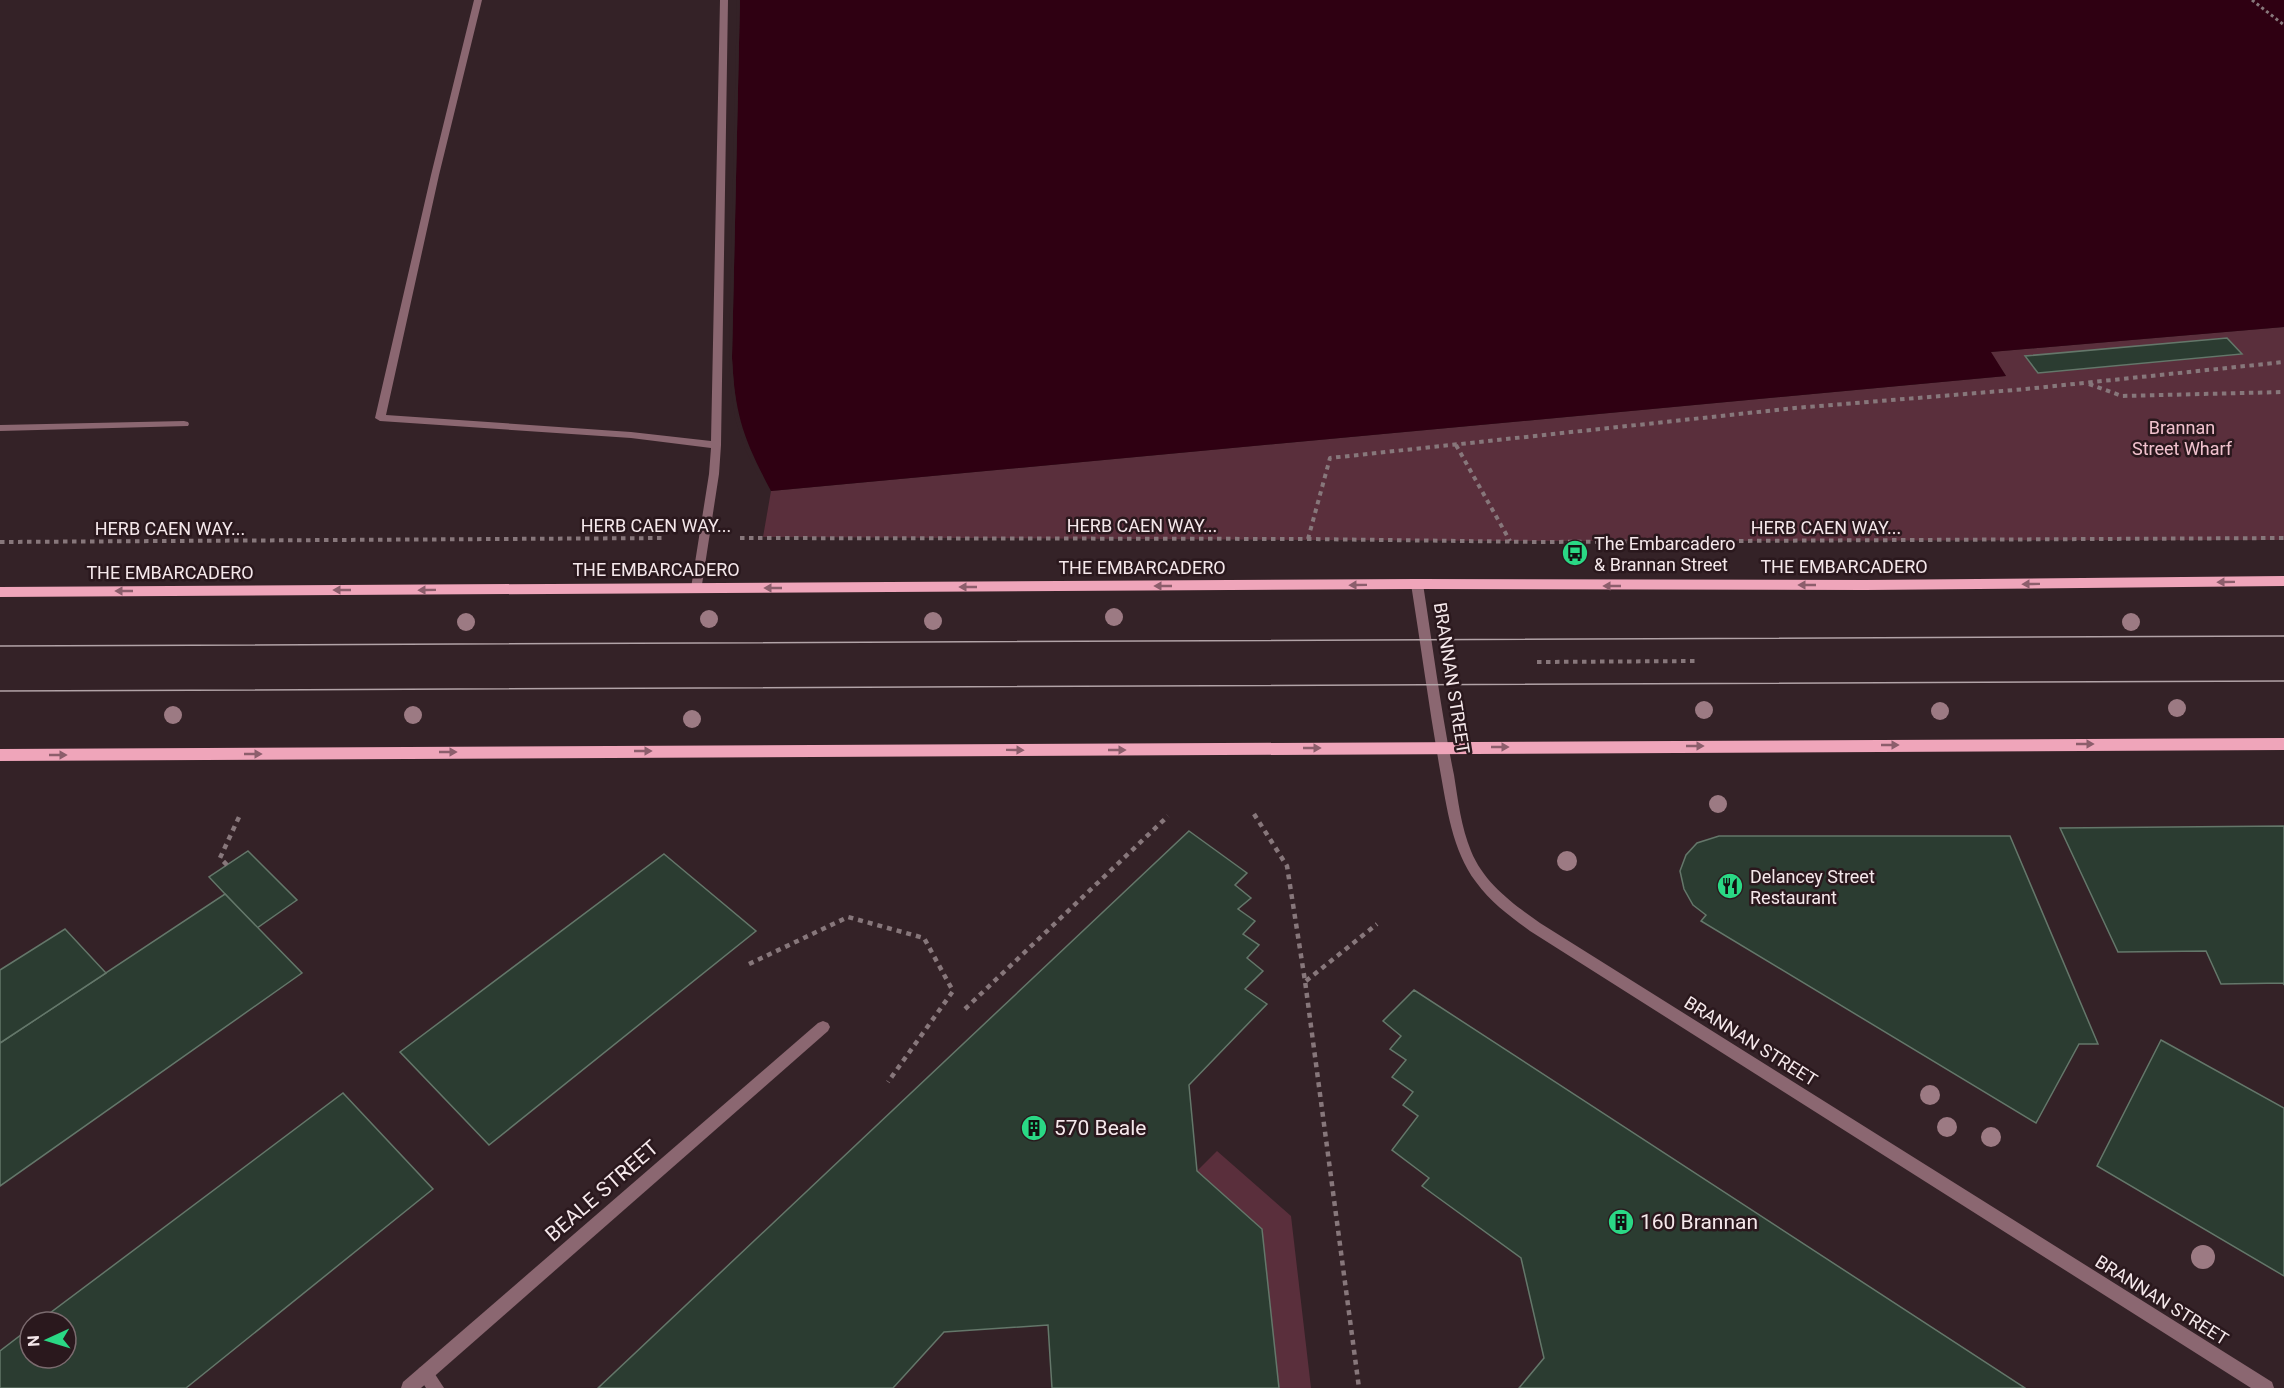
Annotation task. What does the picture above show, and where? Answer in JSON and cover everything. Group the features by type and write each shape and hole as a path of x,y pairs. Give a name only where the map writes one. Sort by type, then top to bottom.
{"main road":[{"name":"THE EMBARCADERO","path":"0,592 1417,584 1865,585 2284,581"},
{"path":"0,755 2284,744"}],"street":[{"path":"478,0 435,175 380,418 631,435 716,445"},
{"path":"697,588 716,445 724,0"},
{"path":"0,428 184,424"},
{"name":"BRANNAN STREET","path":"1417,584 1442,747 1456,820 1465,852 1480,878 1504,905 1545,934 2266,1388"},
{"name":"BEALE STREET","path":"409,1388 823,1027"},
{"path":"424,1374 436,1388"}],"path":[{"path":"2252,0 2284,25"},
{"path":"1308,539 1330,458 1795,408 2086,383 2284,362"},
{"path":"2086,383 2122,396 2284,392"},
{"path":"1456,445 1510,541"},
{"name":"HERB CAEN WAY...","path":"0,542 705,538 1510,541 2284,538"},
{"path":"1537,662 1697,661"},
{"path":"1254,814 1287,866 1305,981 1359,1388"},
{"path":"965,1009 1168,816"},
{"path":"227,865 220,858 239,817"},
{"path":"749,964 848,917 924,938 953,991 888,1082"},
{"path":"1305,981 1377,924"}],"green space":[{"name":"Brannan Street Wharf","path":"2284,327 2284,540 1510,541 763,537 771,491 2006,376 1990,352"},
{"path":"1217,1151 1291,1216 1311,1388 1279,1388 1262,1229 1197,1171"}],"shaded area":[{"path":"740,0 2284,0 2284,327 1991,352 2006,376 771,491 742,427 733,378"}],"pier":[{"path":"737,0 740,0 732,358 738,417 748,448 762,475 758,475 745,449 735,418 729,358"}],"building":[{"path":"2227,338 2242,354 2038,373 2025,356"},
{"path":"2284,826 2284,985 2283,983 2221,984 2206,951 2118,952 2060,828"},
{"name":"570 Beale","path":"1189,831 1247,873 1235,885 1251,898 1238,909 1255,921 1243,934 1259,945 1247,958 1263,971 1245,989 1267,1004 1189,1085 1197,1171 1262,1229 1279,1388 1052,1388 1048,1325 944,1332 893,1388 598,1388"},
{"path":"1719,836 2010,836 2098,1044 2079,1044 2036,1123 1701,921 1706,915 1693,905 1684,889 1680,871 1686,855 1697,843"},
{"path":"248,851 297,900 257,928 209,877"},
{"path":"664,854 756,931 489,1145 400,1052"},
{"path":"225,894 302,973 0,1186 0,1043"},
{"path":"65,929 106,973 0,1043 0,970"},
{"name":"160 Brannan","path":"1414,990 2025,1388 1519,1388 1544,1358 1521,1258 1422,1186 1429,1178 1392,1150 1418,1116 1403,1105 1413,1092 1392,1077 1406,1060 1390,1049 1401,1036 1383,1021"},
{"path":"2161,1040 2284,1108 2284,1276 2097,1166"},
{"path":"343,1093 433,1189 186,1388 0,1388 0,1351 18,1337 18,1370 78,1370 78,1310 54,1310"}],"tram line":[{"path":"0,646 2284,636"},
{"path":"0,691 2284,681"}],"place":[{"name":"The Embarcadero & Brannan Street","path":"1575,553"},
{"name":"Delancey Street Restaurant","path":"1730,886"},
{"name":"570 Beale","path":"1034,1128"},
{"name":"160 Brannan","path":"1621,1222"}]}
